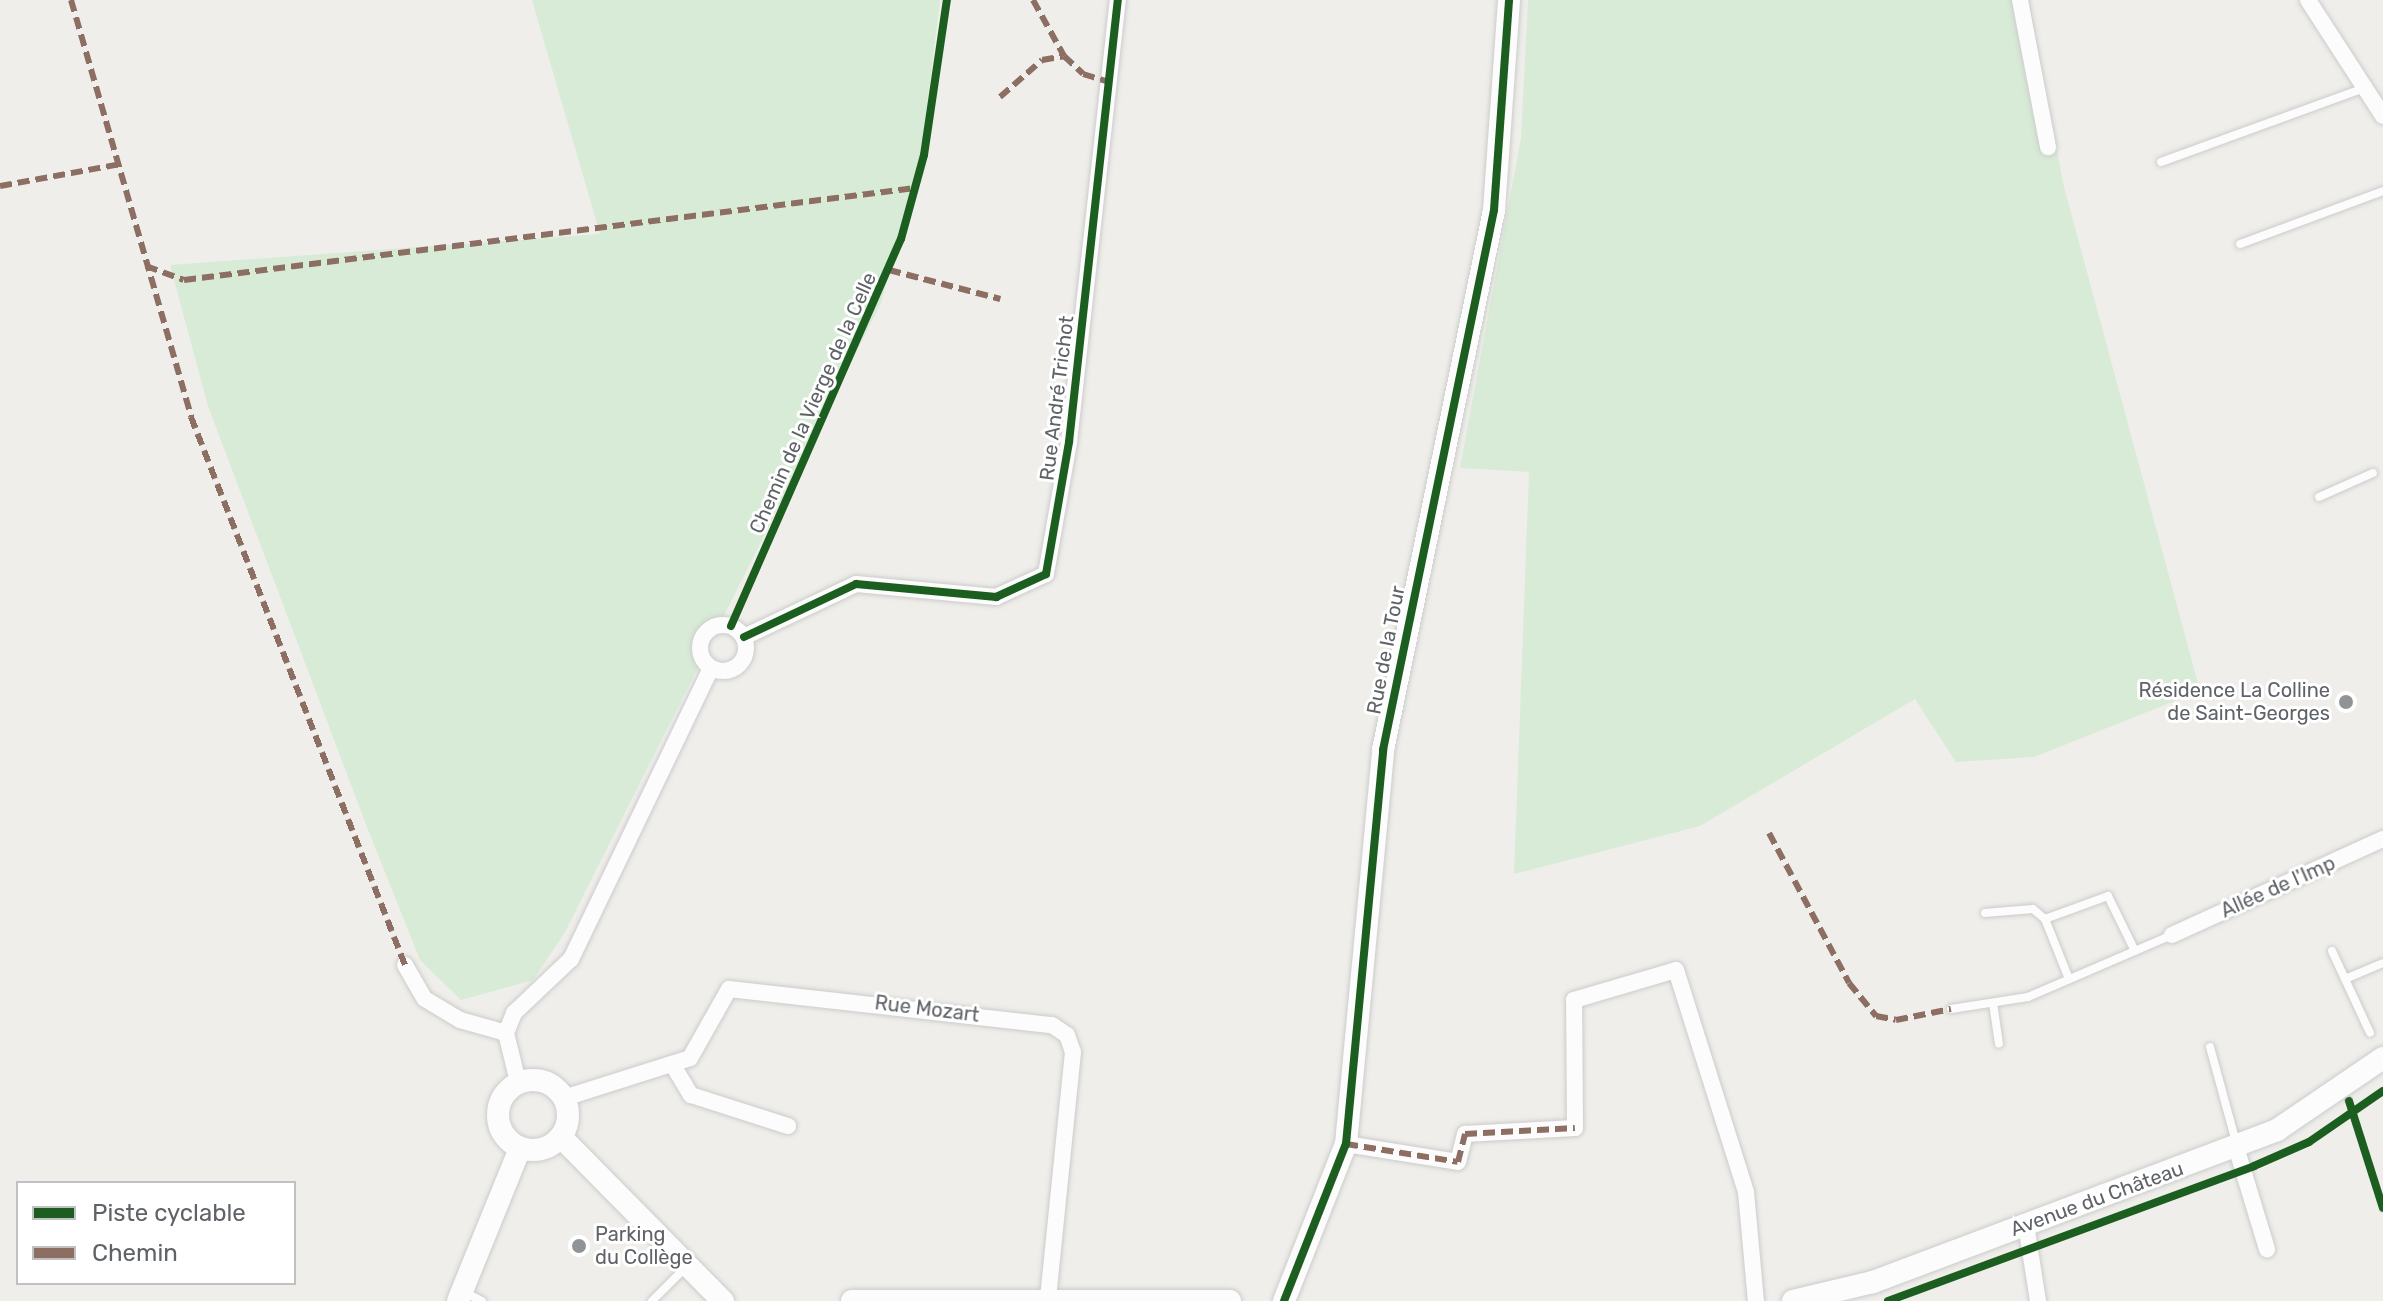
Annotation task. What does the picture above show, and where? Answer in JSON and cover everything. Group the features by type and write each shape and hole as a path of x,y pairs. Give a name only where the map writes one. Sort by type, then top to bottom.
{"street":[{"name":"Rue André Trichot","path":"744,637 856,584 996,597 1046,574 1069,442 1118,0"},
{"name":"Rue de la Tour","path":"1284,1301 1346,1144 1383,750 1494,210 1509,0"},
{"path":"2020,0 2048,147"},
{"path":"2308,0 2383,116"},
{"path":"731,626 744,637 742,662 728,671 711,668 700,649 710,629 731,626"},
{"path":"518,1082 506,1033 514,1013 571,959 711,668"},
{"name":"Allée de l'Imp","path":"2172,935 2383,839"},
{"path":"405,965 425,999 506,1033"},
{"path":"1346,1144 1458,1162 1465,1134 1575,1128 1574,1000 1676,970 1746,1192 1756,1301"},
{"name":"Rue Mozart","path":"674,1067 690,1058 729,989 1060,1030 1073,1052 1048,1300"},
{"name":"Avenue du Château","path":"1793,1301 1873,1282 2236,1147 2310,1114 2383,1058"},
{"path":"564,1098 587,1086 674,1067 691,1095 788,1126"},
{"path":"539,1080 564,1098 568,1119 561,1137 542,1149 520,1148 502,1133 498,1110 518,1082 539,1080"},
{"path":"561,1137 685,1268 723,1301"},
{"path":"2236,1147 2267,1249"},
{"path":"467,1298 520,1148"},
{"path":"2026,1225 2038,1301"},
{"path":"852,1301 1230,1301"}],"lane":[{"path":"2161,162 2365,88"},
{"path":"2240,244 2383,191"},
{"path":"2319,497 2373,473"},
{"path":"2045,919 2108,896 2135,951"},
{"path":"1985,913 2033,909 2045,919 2069,979"},
{"path":"1951,1009 1993,1003 2069,979 2172,935"},
{"path":"2332,951 2370,1033"},
{"path":"2345,979 2383,963"},
{"path":"1993,1003 1999,1044"},
{"path":"2210,1047 2236,1147"},
{"path":"652,1301 685,1268"}],"green space":[{"path":"532,0 940,0 921,156 881,303 564,934 533,980 461,1000 420,960 367,827 208,406 170,265 600,234"},
{"path":"1528,0 2029,0 2063,183 2200,691 2034,757 1956,762 1915,699 1700,826 1514,874 1529,472 1460,468 1521,138"}],"marked path":[{"path":"71,0 191,417 405,965"},
{"path":"1033,0 1064,56 1083,74 1109,82"},
{"path":"1000,97 1042,60 1064,56"},
{"path":"0,186 116,165"},
{"path":"146,266 184,280 915,188"},
{"path":"889,270 1000,299"},
{"path":"1769,833 1849,983 1876,1016 1896,1020 1951,1009"},
{"path":"1346,1144 1458,1162 1465,1134 1575,1128"}],"cycle path":[{"name":"Chemin de la Vierge de la Celle","path":"731,626 901,239 924,155 947,0"},
{"path":"744,637 856,584 996,597 1046,574 1069,442 1118,0"},
{"path":"1284,1301 1346,1144 1383,750 1494,210 1509,0"},
{"path":"1888,1301 2254,1166 2309,1142 2383,1091"},
{"path":"2349,1101 2383,1208"}],"place":[{"name":"Résidence La Colline de Saint-Georges","path":"2346,702"},
{"name":"Parking du Collège","path":"579,1246"}]}
